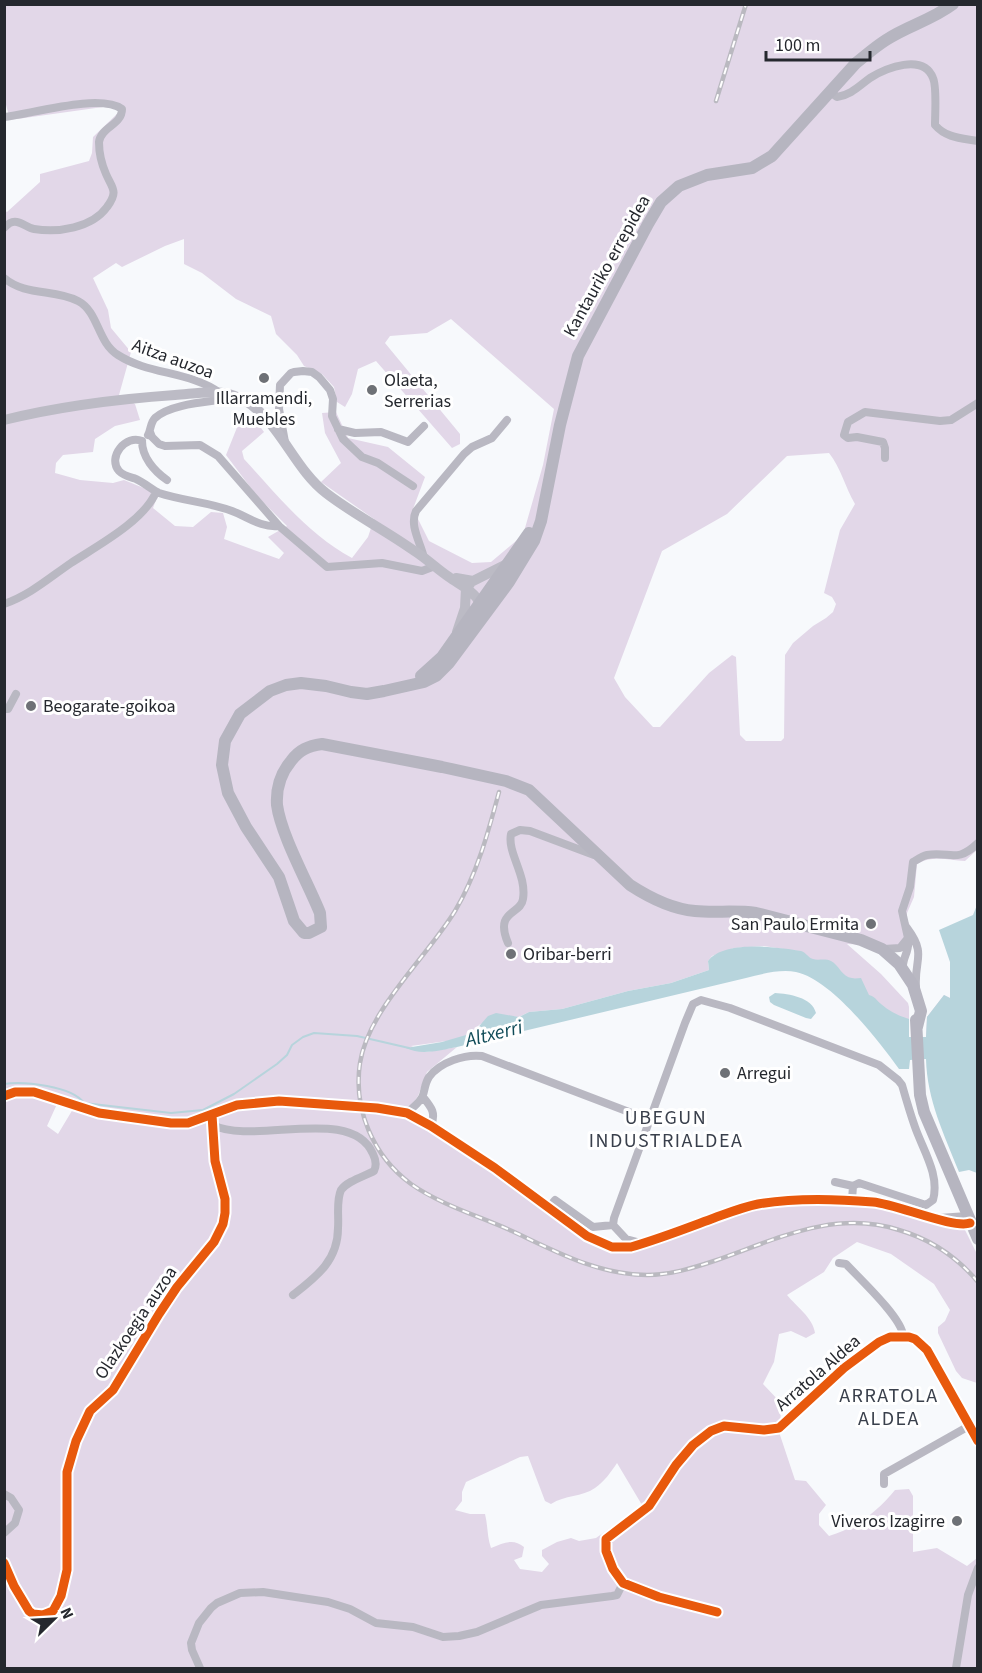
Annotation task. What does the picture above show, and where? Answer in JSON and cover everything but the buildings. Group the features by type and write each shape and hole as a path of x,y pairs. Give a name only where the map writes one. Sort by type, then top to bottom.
{"highway":[{"name":"Kantauriko errepidea","path":"517,562 547,487 578,356 661,202 679,186 693,179 752,168 762,163 772,156 856,63 887,39 938,14 953,4"},
{"path":"459,641 481,614 480,603 492,598 517,562"},
{"path":"517,562 459,641 449,663 436,676 424,682 367,694 301,683 286,685 262,696 240,714 225,741 222,765 228,793 246,827 279,877 294,921 300,930 309,933 321,927 320,913 280,818 277,794 279,782 286,767 296,755 310,745 322,744 381,754 474,774 521,787 536,794 598,857 630,885 648,897 696,912 756,913 830,933 876,949 903,969 921,1011 917,1028 919,1080 924,1112 978,1239"},
{"path":"876,949 912,992"}],"main road":[{"path":"4,420 72,406 139,398 220,393 240,397 263,414 302,470 324,492 468,588 475,602 480,603"},
{"path":"468,588 503,567 517,562"},
{"path":"459,641 468,588"}],"street":[{"path":"830,92 837,97 846,95 885,71 904,65 919,65 927,68 934,79 935,125 941,131 956,138 978,141"},
{"path":"4,117 97,103 118,106 122,109 119,120 101,135 99,142 101,161 114,187 108,206 99,216 81,225 51,231 32,228 17,222 4,228"},
{"name":"Aitza auzoa","path":"4,278 20,288 70,298 85,306 106,345 117,355 149,369 209,385 220,393"},
{"path":"285,443 278,399 280,385 291,373 312,372 325,382 333,399 332,416 343,439 362,457 378,464 413,486"},
{"path":"167,480 152,468 142,446 142,441 150,432 154,420 163,414 201,402 240,397"},
{"path":"885,458 883,442 857,437 848,438 844,435 848,422 865,412 940,421 951,420 978,403"},
{"path":"424,558 414,528 416,511 464,454 472,447 492,438 507,420"},
{"path":"338,429 355,433 381,432 408,442 424,426"},
{"path":"150,432 159,444 200,445 218,456 279,526 327,567 382,563 419,572 435,566"},
{"path":"142,441 137,439 126,442 120,447 115,464 122,474 150,486 156,492 230,510 267,526 279,526"},
{"path":"4,604 32,592 108,540 145,507 156,492"},
{"path":"4,709 8,709 16,694"},
{"path":"508,943 503,931 505,922 524,899 522,878 511,845 511,834 519,830 530,831 598,857"},
{"path":"912,992 919,954 902,918 902,911 910,887 913,862 925,855 955,857 969,851 978,843"},
{"path":"876,949 900,948 911,939"},
{"path":"903,969 909,969 915,963 911,939"},
{"path":"613,1225 693,1004 705,999 879,1065 902,1085 935,1178 936,1191 933,1200 926,1204 859,1183 853,1186 835,1182"},
{"path":"407,1113 423,1097 427,1080 432,1073 443,1065 472,1055 492,1060 650,1120"},
{"path":"4,1096 15,1092 34,1092 49,1095 84,1109 166,1123 188,1123 237,1106 279,1101 376,1108 407,1113 431,1126 549,1207 587,1236 622,1248 643,1244 757,1204 852,1200 883,1203 939,1218 951,1224 964,1225 968,1220 939,1218"},
{"path":"423,1097 434,1111 431,1126"},
{"name":"Olazkoegia auzoa","path":"4,1563 29,1611 43,1615 53,1611 61,1596 67,1570 67,1472 76,1441 90,1411 113,1390 159,1314 183,1279 214,1242 222,1224 225,1199 215,1161 212,1115"},
{"path":"213,1125 231,1130 333,1129 355,1136 370,1147 376,1162 374,1171 346,1185 341,1191 338,1211 339,1230 330,1259 321,1273 293,1295"},
{"path":"852,1200 853,1186"},
{"path":"549,1207 555,1200 593,1227 613,1225"},
{"path":"949,1217 961,1203"},
{"path":"613,1225 626,1239 643,1244"},
{"path":"839,1263 846,1264 893,1315 901,1325 903,1335 915,1339 927,1350 978,1441"},
{"name":"Arratola Aldea","path":"623,1583 613,1569 606,1551 606,1539 649,1506 676,1465 693,1445 711,1431 724,1426 764,1430 779,1428 844,1368 879,1342 903,1335"},
{"path":"884,1484 884,1474 969,1426"},
{"path":"4,1494 11,1498 19,1510 15,1523 4,1533"},
{"path":"956,1668 968,1595 978,1568"},
{"path":"200,1668 191,1643 199,1623 211,1608 240,1593 263,1592 328,1602 376,1623 412,1628 443,1636 468,1634 493,1627 541,1605 616,1595 623,1583 659,1597 717,1612"}],"shaded area":[{"path":"4,5 977,5 977,850 965,861 935,859 917,864 914,897 907,913 910,925 904,941 899,946 847,944 881,974 908,1003 909,1037 926,1037 927,1017 944,995 950,998 950,962 965,1033 909,1041 796,951 764,946 734,948 712,956 708,961 709,970 671,983 628,991 562,1009 529,1012 519,1017 499,1015 479,1025 474,1032 454,1040 411,1046 426,1052 457,1047 427,1072 413,1103 414,1110 420,1116 586,1231 612,1244 628,1243 764,1200 859,1197 892,1202 944,1225 964,1228 977,1254 977,1383 962,1378 956,1371 938,1333 938,1327 945,1321 950,1310 934,1284 891,1254 857,1242 833,1258 824,1272 787,1295 808,1317 815,1333 806,1338 791,1331 779,1334 774,1362 763,1384 781,1403 780,1435 795,1480 806,1481 826,1505 819,1514 819,1525 829,1536 848,1529 865,1518 895,1490 909,1489 913,1496 913,1552 937,1548 967,1566 977,1558 977,1668 5,1668 5,211 7,212 40,182 40,174 89,161 93,137 119,112 116,108 103,107 10,120 5,101","holes":["184,239 184,264 202,273 236,299 271,316 276,334 297,355 304,366 322,374 334,387 337,402 345,407 352,394 358,369 376,361 452,448 460,444 460,434 385,343 390,336 427,333 451,319 554,409 543,465 523,535 491,562 472,563 429,541 413,509 425,477 388,447 348,438 336,412 322,413 325,433 341,463 321,482 374,519 368,537 352,558 336,549 308,526 244,459 242,451 264,432 253,417 242,415 226,455 257,496 287,526 268,537 284,553 279,559 224,539 227,527 223,513 211,512 193,527 175,526 153,508 156,500 151,491 124,480 113,483 80,480 55,473 56,463 63,455 93,452 95,439 115,426 140,420 135,404 119,395 131,352 111,328 108,310 93,278 116,263 122,267","829,453 855,504 840,530 824,593 832,597 836,604 833,612 793,643 785,655 784,738 781,741 746,741 740,735 736,657 732,655 709,673 660,727 653,727 625,697 614,678 662,551 727,514 787,456","57,1104 73,1109 58,1134 47,1126","528,1456 545,1501 551,1504 595,1488 617,1463 642,1505 596,1538 579,1541 571,1538 542,1550 542,1556 549,1564 542,1572 520,1569 514,1560 522,1557 524,1547 512,1542 491,1548 485,1514 470,1514 455,1510 462,1501 462,1492 466,1482 520,1457"]}],"water":[{"path":"977,905 977,1173 969,1170 959,1172 933,1103 926,1059 910,1060 909,1069 899,1069 867,1028 839,998 810,977 796,972 765,974 444,1050 418,1052 406,1048 442,1042 474,1032 488,1016 496,1013 519,1017 529,1012 562,1009 628,991 671,983 709,970 708,961 716,954 726,950 752,947 801,951 813,959 831,961 849,977 861,978 869,995 884,1007 909,1019 909,1037 926,1037 927,1017 944,995 950,998 950,962 939,930 973,915"},
{"path":"775,993 805,1000 810,1003 816,1013 811,1019 774,1005 770,1002 769,997"}],"waterway":[{"name":"Altxerri","path":"4,1084 23,1083 47,1086 69,1092 84,1103 171,1113 203,1110 234,1094 277,1064 287,1055 292,1045 314,1033 357,1036 409,1048"}],"railway":[{"path":"716,101 746,4"},
{"path":"499,792 481,853 463,897 443,929 386,1004 365,1043 359,1080 363,1114 376,1146 398,1173 411,1184 447,1204 561,1254 611,1271 656,1275 690,1269 782,1236 828,1225 851,1223 875,1224 921,1238 952,1257 978,1282"}],"cycle path":[{"path":"4,1096 15,1092 34,1092 99,1113 171,1123 188,1123 237,1105 279,1101 377,1108 407,1113 495,1168 587,1236 612,1247 631,1247 730,1212 758,1204 785,1201 873,1202 951,1223 970,1223"},
{"path":"4,1563 29,1611 43,1615 53,1611 61,1596 67,1570 67,1472 76,1441 90,1411 113,1390 159,1314 177,1287 214,1242 223,1224 225,1199 215,1161 212,1115"},
{"path":"717,1612 659,1597 623,1583 613,1569 606,1551 606,1539 649,1506 676,1465 693,1445 711,1431 724,1426 764,1430 779,1428 844,1368 879,1342 890,1337 909,1337 915,1339 927,1350 978,1441"}],"place":[{"name":"Illarramendi, Muebles","path":"264,378"},
{"name":"Olaeta, Serrerias","path":"372,390"},
{"name":"Beogarate-goikoa","path":"31,706"},
{"name":"San Paulo Ermita","path":"871,924"},
{"name":"Oribar-berri","path":"511,954"},
{"name":"Arregui","path":"725,1073"},
{"name":"Viveros Izagirre","path":"957,1521"}],"district":[{"name":"UBEGUN INDUSTRIALDEA","path":"666,1130"},
{"name":"ARRATOLA ALDEA","path":"889,1408"}]}
